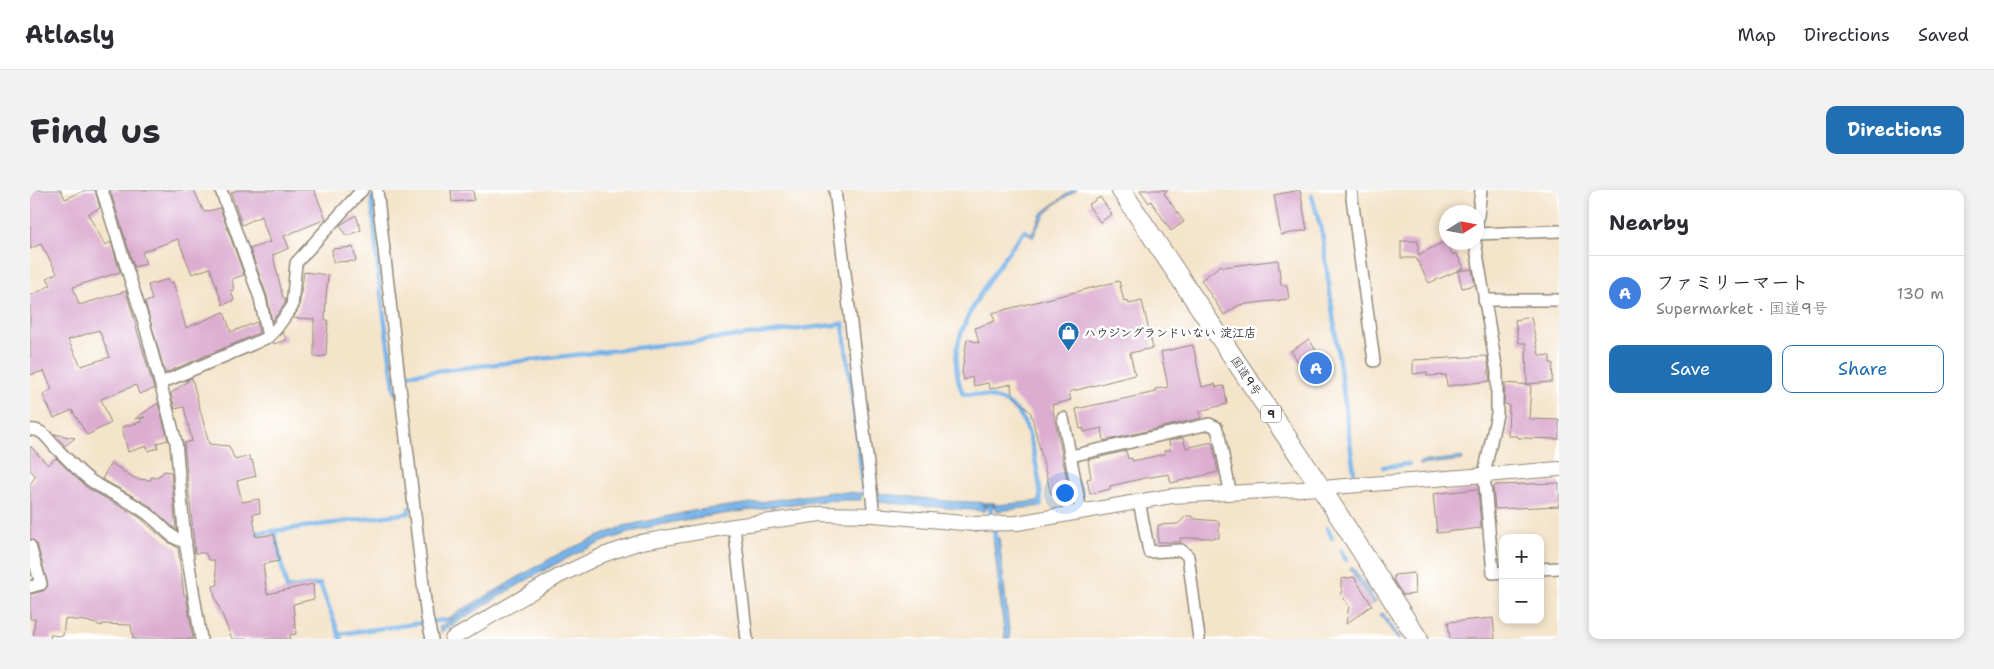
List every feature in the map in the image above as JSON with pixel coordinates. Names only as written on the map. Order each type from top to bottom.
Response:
[{"type":"highway","name":"国道9号","points":[[1121,190],[1320,488],[1418,639]]},
{"type":"street","points":[[102,190],[161,383],[180,468],[186,542],[201,639]]},
{"type":"street","points":[[221,190],[260,298],[268,337]]},
{"type":"street","points":[[161,383],[268,337],[286,318],[292,307],[296,263],[362,190]]},
{"type":"street","points":[[377,190],[427,618],[432,639]]},
{"type":"street","points":[[835,190],[874,515]]},
{"type":"street","points":[[1351,190],[1374,361]]},
{"type":"street","points":[[1479,205],[1481,190]]},
{"type":"street","points":[[1484,234],[1559,231]]},
{"type":"street","points":[[1477,250],[1497,372],[1497,414],[1484,474],[1493,573],[1499,572]]},
{"type":"street","points":[[1484,300],[1559,300]]},
{"type":"street","points":[[1064,418],[1081,511]]},
{"type":"street","points":[[1071,456],[1209,424],[1216,427],[1219,435],[1230,491]]},
{"type":"street","points":[[30,430],[36,429],[43,432],[53,446],[95,484],[132,503],[151,516],[164,532],[186,542]]},
{"type":"street","points":[[452,639],[559,576],[603,555],[641,542],[734,526],[821,514],[874,515],[982,524],[1017,523],[1138,501],[1230,491],[1320,488],[1484,474],[1559,470]]},
{"type":"street","points":[[1138,501],[1149,552],[1180,550],[1188,556],[1199,639]]},
{"type":"street","points":[[734,526],[747,639]]},
{"type":"street","points":[[30,546],[41,584],[30,587]]},
{"type":"street","points":[[1544,570],[1559,568]]},
{"type":"water","points":[[1072,190],[1077,190],[1061,200],[1045,215],[1033,238],[1023,230],[1032,234],[1041,214]]},
{"type":"water","points":[[1462,457],[1463,460],[1420,465],[1420,462]]},
{"type":"water","points":[[832,492],[863,493],[864,495],[861,495],[861,500],[814,502],[768,507],[682,521],[628,533],[593,546],[554,565],[441,632],[439,627],[458,616],[439,621],[439,619],[446,619],[562,552],[624,526],[692,511]]},
{"type":"water","points":[[877,493],[945,501],[995,503],[994,505],[981,505],[985,506],[1041,501],[1042,506],[996,511],[995,507],[987,507],[985,511],[877,502]]},
{"type":"water","points":[[993,537],[999,538],[1010,639],[1005,639]]},
{"type":"water","points":[[1352,566],[1376,602],[1373,604],[1350,569]]},
{"type":"water","points":[[1383,613],[1401,639],[1397,639],[1380,614]]},
{"type":"building","points":[[30,190],[61,190],[65,199],[86,190],[95,190],[100,208],[88,214],[105,245],[111,242],[120,272],[73,287],[79,305],[126,291],[154,389],[139,394],[136,385],[101,399],[111,423],[87,435],[72,410],[54,418],[43,395],[52,389],[44,371],[30,375],[30,296],[51,285],[47,278],[57,273],[41,244],[30,249]],"holes":[[[99,330],[110,357],[81,366],[68,340]]]},
{"type":"building","points":[[110,190],[194,190],[204,212],[220,208],[244,275],[232,279],[234,290],[231,291],[234,300],[223,305],[210,268],[192,274],[178,239],[142,252],[146,264],[134,267]]},
{"type":"building","points":[[237,190],[314,190],[326,219],[284,236],[289,248],[273,255],[285,304],[272,321],[267,296],[250,249],[270,242],[261,216],[242,225],[231,193]]},
{"type":"building","points":[[451,190],[473,190],[474,200],[452,202]]},
{"type":"building","points":[[1140,190],[1168,190],[1164,193],[1184,222],[1171,231],[1151,201],[1149,203]]},
{"type":"building","points":[[1300,190],[1307,230],[1281,235],[1274,195]]},
{"type":"building","points":[[1100,197],[1112,214],[1100,222],[1088,205]]},
{"type":"building","points":[[356,215],[361,230],[346,236],[340,225]]},
{"type":"building","points":[[1401,241],[1418,241],[1418,255],[1439,244],[1439,250],[1450,250],[1453,255],[1456,253],[1464,268],[1429,283],[1416,258],[1401,258]]},
{"type":"building","points":[[353,247],[356,261],[333,262],[332,249]]},
{"type":"building","points":[[1278,260],[1281,285],[1287,285],[1289,299],[1239,305],[1224,315],[1201,280],[1221,265],[1223,267]]},
{"type":"building","points":[[1472,269],[1475,285],[1462,288],[1458,271]]},
{"type":"building","points":[[304,272],[328,275],[325,320],[328,320],[326,356],[314,357],[314,319],[293,318],[299,308]]},
{"type":"building","points":[[169,279],[170,283],[173,282],[186,328],[224,312],[231,332],[257,322],[259,333],[165,373],[145,302],[152,300],[148,285]]},
{"type":"building","points":[[1119,281],[1124,301],[1128,300],[1129,304],[1142,301],[1153,348],[1130,353],[1135,375],[1069,392],[1071,400],[1052,405],[1069,490],[1051,494],[1031,413],[1012,394],[1011,384],[990,389],[988,383],[974,386],[972,377],[964,380],[962,372],[967,339],[979,343],[975,328],[995,321],[992,313]]},
{"type":"building","points":[[1531,317],[1539,355],[1550,356],[1550,363],[1553,363],[1552,382],[1527,384],[1526,343],[1519,343],[1515,320]]},
{"type":"building","points":[[283,332],[286,340],[274,344],[273,342]]},
{"type":"building","points":[[1309,339],[1330,373],[1313,384],[1291,351]]},
{"type":"building","points":[[1193,345],[1202,387],[1215,384],[1216,387],[1224,386],[1227,404],[1200,411],[1201,418],[1104,441],[1102,428],[1084,432],[1083,428],[1080,429],[1076,409],[1156,392],[1155,389],[1168,387],[1161,352]]},
{"type":"building","points":[[1487,356],[1490,381],[1447,386],[1446,375],[1427,376],[1427,372],[1413,374],[1413,360]]},
{"type":"building","points":[[192,378],[209,444],[229,446],[235,460],[249,456],[250,460],[252,460],[256,476],[237,481],[242,502],[259,499],[260,513],[253,514],[256,537],[274,534],[279,561],[263,564],[267,594],[313,584],[314,599],[293,604],[296,634],[290,635],[290,639],[232,639],[215,597],[213,586],[218,585],[214,560],[209,560],[205,553],[195,553],[184,443],[192,441],[184,407],[175,409],[171,393],[189,380],[185,381]]},
{"type":"building","points":[[1505,383],[1531,385],[1529,419],[1559,420],[1559,439],[1508,436],[1509,405],[1504,404]]},
{"type":"building","points":[[158,403],[168,440],[157,443],[158,448],[148,451],[147,446],[128,452],[122,427],[141,422],[140,419],[145,417],[135,419]]},
{"type":"building","points":[[54,434],[75,438],[65,446]]},
{"type":"building","points":[[1183,438],[1186,448],[1212,442],[1218,472],[1171,483],[1169,474],[1145,478],[1110,486],[1110,489],[1090,494],[1087,479],[1091,478],[1088,460],[1126,451],[1128,459],[1132,458],[1132,461],[1165,454],[1164,451],[1170,450],[1169,441]]},
{"type":"building","points":[[30,446],[48,465],[56,458],[86,487],[139,517],[165,540],[178,548],[184,595],[186,595],[193,639],[133,639],[131,625],[102,624],[102,626],[86,621],[65,619],[63,636],[50,635],[51,639],[33,639],[35,619],[30,619],[30,594],[43,591],[48,585],[37,544],[30,539],[30,484],[36,476],[30,470]]},
{"type":"building","points":[[111,463],[136,479],[151,480],[151,477],[158,478],[164,471],[171,472],[176,530],[147,504],[102,479]]},
{"type":"building","points":[[1559,483],[1559,506],[1495,509],[1493,488],[1496,485]]},
{"type":"building","points":[[1478,489],[1481,528],[1437,533],[1433,494]]},
{"type":"building","points":[[1186,516],[1192,516],[1195,519],[1219,521],[1219,538],[1180,538],[1181,542],[1158,542],[1158,525],[1178,524]]},
{"type":"building","points":[[1414,573],[1415,594],[1403,595],[1394,581],[1394,575]]},
{"type":"building","points":[[1354,577],[1372,605],[1346,624],[1349,606],[1340,593],[1343,591],[1341,579]]},
{"type":"building","points":[[1493,618],[1495,639],[1450,639],[1448,622]]},
{"type":"waterway","points":[[1312,196],[1322,233],[1354,472]]},
{"type":"waterway","points":[[372,198],[379,280],[395,393]]},
{"type":"waterway","points":[[1027,232],[1024,231],[1006,255],[970,312],[959,340],[956,367],[963,394],[996,398],[1016,410],[1023,420],[1028,431],[1036,464],[1040,505]]},
{"type":"waterway","points":[[393,376],[843,324],[864,491]]},
{"type":"waterway","points":[[1383,467],[1409,464]]},
{"type":"waterway","points":[[990,507],[996,542]]},
{"type":"waterway","points":[[251,534],[409,513],[409,508]]},
{"type":"waterway","points":[[1327,528],[1332,538]]},
{"type":"waterway","points":[[274,530],[287,589],[320,584],[341,639]]},
{"type":"waterway","points":[[1341,551],[1346,560]]},
{"type":"waterway","points":[[339,634],[444,620]]},
{"type":"place","name":"ハウジングランドいない 淀江店","points":[[1068,352]]},
{"type":"place","name":"ファミリーマート","points":[[1316,368]]}]
